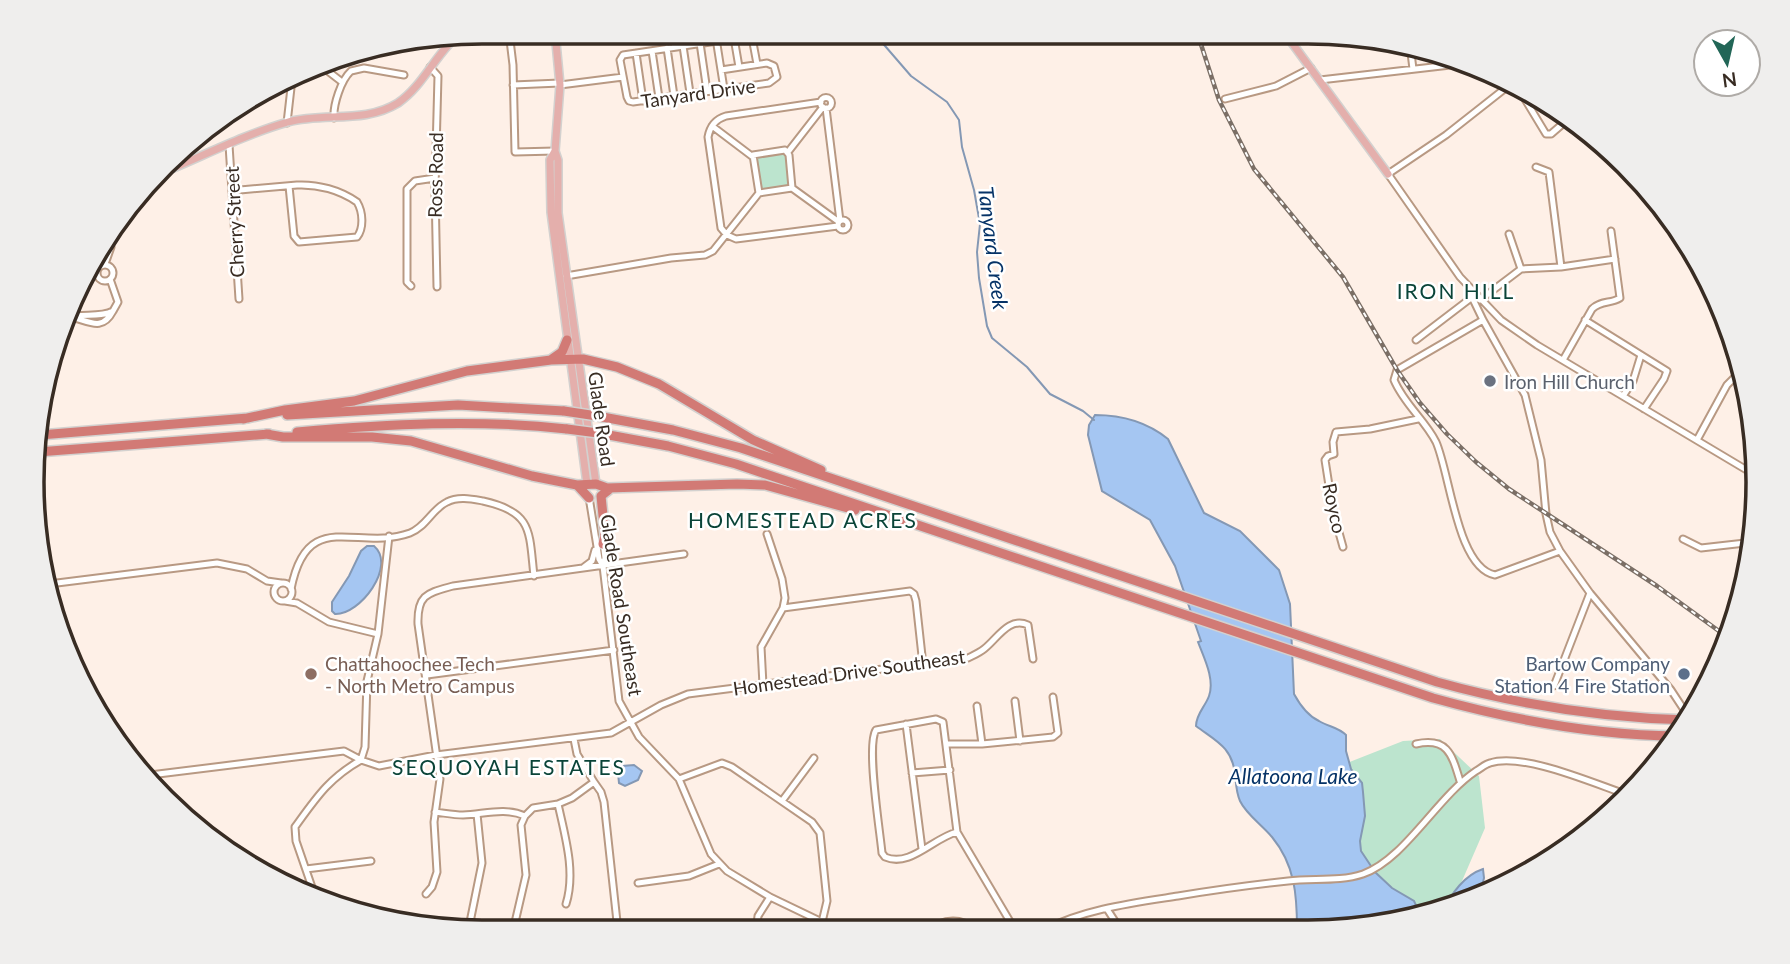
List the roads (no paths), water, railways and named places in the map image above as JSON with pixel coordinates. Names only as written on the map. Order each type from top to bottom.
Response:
[{"type":"highway","points":[[551,360],[562,352],[567,340]]},
{"type":"highway","points":[[243,419],[285,410],[354,401],[467,371],[551,360],[574,360],[617,367],[653,380],[753,440],[851,484]]},
{"type":"highway","points":[[46,435],[433,406],[492,406],[597,416],[710,439],[1437,682],[1502,699],[1562,709],[1631,717],[1676,719]]},
{"type":"highway","points":[[45,451],[434,422],[502,423],[598,433],[668,446],[726,461],[1326,664],[1452,703],[1560,726],[1665,735]]},
{"type":"highway","points":[[265,435],[372,437],[411,441],[518,472],[611,488],[765,485],[925,527]]},
{"type":"highway","points":[[587,484],[590,502]]},
{"type":"highway","points":[[603,544],[605,535],[601,496],[611,488]]},
{"type":"main road","points":[[556,44],[560,84],[555,151],[558,160],[557,202],[574,360]]},
{"type":"main road","points":[[1293,44],[1388,174]]},
{"type":"main road","points":[[179,166],[287,123],[369,114],[395,104],[413,89],[445,46]]},
{"type":"main road","points":[[555,151],[550,160],[555,247],[565,280],[567,340],[574,360]]},
{"type":"main road","name":"Glade Road","points":[[574,360],[587,484]]},
{"type":"main road","name":"Glade Road","points":[[574,360],[587,484]]},
{"type":"street","points":[[510,44],[515,152],[555,151]]},
{"type":"street","points":[[513,85],[560,84],[623,77],[620,60],[623,55],[694,44]]},
{"type":"street","points":[[700,44],[707,91]]},
{"type":"street","points":[[717,44],[724,89]]},
{"type":"street","points":[[735,44],[738,67]]},
{"type":"street","points":[[721,70],[757,64],[753,44]]},
{"type":"street","points":[[683,46],[690,93]]},
{"type":"street","points":[[667,48],[674,96]]},
{"type":"street","points":[[652,51],[659,98]]},
{"type":"street","points":[[636,53],[643,101]]},
{"type":"street","points":[[1411,57],[1413,69]]},
{"type":"street","name":"Tanyard Drive","points":[[623,77],[629,102],[643,101],[775,80],[776,70],[772,64],[757,64]]},
{"type":"street","points":[[1320,80],[1444,66]]},
{"type":"street","name":"Ross Road","points":[[430,67],[438,76],[435,178],[437,287]]},
{"type":"street","points":[[334,118],[334,107],[342,82],[348,73],[357,68],[404,75]]},
{"type":"street","points":[[1225,99],[1276,86],[1311,68]]},
{"type":"street","points":[[329,72],[342,82]]},
{"type":"street","points":[[287,123],[291,88]]},
{"type":"street","points":[[1503,90],[1446,135],[1388,174],[1469,288],[1513,329],[1746,469]]},
{"type":"street","points":[[1527,102],[1546,134],[1551,134],[1561,125]]},
{"type":"street","points":[[823,106],[726,116],[712,126],[708,137],[721,228],[727,235],[736,239],[839,223]]},
{"type":"street","points":[[792,188],[788,152],[823,106]]},
{"type":"street","points":[[823,106],[839,223]]},
{"type":"street","points":[[712,126],[753,157],[759,193]]},
{"type":"street","name":"Cherry Street","points":[[229,145],[239,299]]},
{"type":"street","points":[[753,157],[755,154],[785,150],[788,152]]},
{"type":"street","points":[[1535,167],[1549,172],[1552,180],[1561,267]]},
{"type":"street","points":[[411,286],[407,282],[407,189],[415,181],[435,178]]},
{"type":"street","points":[[232,191],[289,186],[320,186],[354,200],[361,211],[360,234],[357,237],[299,242],[294,236],[289,186]]},
{"type":"street","points":[[565,280],[687,255],[705,255],[713,251],[727,235],[759,193],[792,188],[839,223]]},
{"type":"street","points":[[1563,360],[1596,305],[1620,298],[1611,231]]},
{"type":"street","points":[[1509,234],[1521,269]]},
{"type":"street","points":[[101,266],[105,264],[109,252]]},
{"type":"street","points":[[1480,300],[1521,269],[1561,267],[1615,259]]},
{"type":"street","points":[[96,274],[100,279],[110,279],[112,268],[105,264]]},
{"type":"street","points":[[75,319],[99,325],[109,318],[118,302],[110,279]]},
{"type":"street","points":[[1469,288],[1471,298],[1525,395],[1541,460],[1545,514],[1550,532],[1590,593],[1683,709]]},
{"type":"street","points":[[1416,340],[1471,298]]},
{"type":"street","points":[[76,316],[113,311]]},
{"type":"street","points":[[1483,320],[1401,367],[1394,374],[1394,380],[1398,390],[1435,441],[1459,527],[1478,567],[1495,575],[1560,551]]},
{"type":"street","points":[[1585,320],[1667,371],[1644,409]]},
{"type":"street","points":[[1623,396],[1633,381],[1641,355]]},
{"type":"street","points":[[1697,440],[1727,385],[1733,379]]},
{"type":"street","name":"Royco","points":[[1343,547],[1333,511],[1325,460],[1334,454],[1336,432],[1418,419]]},
{"type":"street","points":[[587,484],[603,544],[603,566]]},
{"type":"street","points":[[285,601],[292,591],[294,576],[302,556],[311,545],[321,539],[410,533],[422,526],[436,509],[447,501],[459,498],[505,506],[515,512],[526,527],[534,576]]},
{"type":"street","points":[[579,569],[589,564],[595,555],[590,502]]},
{"type":"street","name":"Glade Road Southeast","points":[[590,502],[599,559],[603,566],[619,701],[629,722],[639,737],[679,779],[704,841],[719,864],[770,898],[818,920]]},
{"type":"street","points":[[388,545],[400,534]]},
{"type":"street","points":[[763,685],[761,647],[783,608],[785,598],[782,579],[767,534]]},
{"type":"street","points":[[312,886],[296,841],[295,827],[326,784],[344,769],[361,760],[365,747],[367,681],[377,634],[389,536]]},
{"type":"street","points":[[1683,539],[1700,548],[1742,543]]},
{"type":"street","points":[[426,894],[438,872],[435,812],[440,779],[419,604],[427,594],[453,586],[684,554]]},
{"type":"street","points":[[56,583],[216,563],[247,569],[267,581],[283,583],[292,591],[297,603]]},
{"type":"street","points":[[533,563],[544,570],[563,571]]},
{"type":"street","points":[[274,591],[294,576]]},
{"type":"street","points":[[267,581],[277,599],[297,603],[329,622],[377,634]]},
{"type":"street","points":[[783,608],[911,591],[916,601],[923,665]]},
{"type":"street","points":[[1554,686],[1590,593]]},
{"type":"street","name":"Homestead Drive Southeast","points":[[156,774],[344,751],[379,765],[436,755],[611,733],[688,694],[968,658],[986,648],[1002,629],[1021,622],[1028,625],[1033,659]]},
{"type":"street","points":[[427,675],[614,650]]},
{"type":"street","points":[[947,744],[982,744],[1053,737],[1058,733],[1054,697]]},
{"type":"street","points":[[1015,701],[1020,741]]},
{"type":"street","points":[[977,706],[982,744]]},
{"type":"street","points":[[957,832],[947,835],[907,859],[889,859],[882,853],[872,737],[880,728],[941,720],[947,744],[957,832],[1009,920]]},
{"type":"street","points":[[906,724],[922,849]]},
{"type":"street","points":[[574,739],[577,754],[601,792],[604,802],[617,920]]},
{"type":"street","points":[[1416,744],[1429,741],[1440,744],[1454,761],[1460,782]]},
{"type":"street","points":[[782,801],[814,758]]},
{"type":"street","points":[[1066,920],[1131,903],[1233,887],[1292,880],[1340,879],[1364,874],[1392,855],[1460,782],[1489,763],[1516,761],[1537,764],[1618,792]]},
{"type":"street","points":[[679,779],[722,764],[732,767],[812,822],[820,833],[827,901],[822,920]]},
{"type":"street","points":[[912,773],[950,770]]},
{"type":"street","points":[[516,920],[526,875],[521,825],[525,816],[534,808],[558,804],[572,798],[593,782]]},
{"type":"street","points":[[558,804],[571,888],[566,904]]},
{"type":"street","points":[[435,812],[477,814],[515,811],[525,816]]},
{"type":"street","points":[[471,920],[482,863],[477,814]]},
{"type":"street","points":[[306,869],[371,861]]},
{"type":"street","points":[[638,883],[688,876],[719,864]]},
{"type":"street","points":[[757,920],[770,898]]},
{"type":"street","points":[[1107,909],[1115,920]]},
{"type":"water","name":"Allatoona Lake","points":[[1095,415],[1115,416],[1152,428],[1168,439],[1204,513],[1240,531],[1279,570],[1290,604],[1294,694],[1311,716],[1346,735],[1346,751],[1351,769],[1362,783],[1365,816],[1360,841],[1361,851],[1375,872],[1392,888],[1414,901],[1416,906],[1365,917],[1297,920],[1295,892],[1286,858],[1272,837],[1240,801],[1233,765],[1227,751],[1196,726],[1197,718],[1209,696],[1211,683],[1198,642],[1201,641],[1175,566],[1150,520],[1102,491],[1088,435],[1089,425]]},
{"type":"water","points":[[367,546],[374,546],[380,555],[378,577],[355,607],[335,614],[332,611],[332,602],[361,551]]},
{"type":"water","points":[[634,765],[642,771],[638,780],[625,786],[619,783],[618,773],[622,766]]},
{"type":"water","points":[[1483,869],[1483,884],[1453,896],[1459,886]]},
{"type":"waterway","name":"Tanyard Creek","points":[[883,44],[911,76],[947,102],[959,120],[962,147],[980,224],[977,252],[979,278],[987,326],[992,338],[1027,367],[1050,394],[1083,411],[1094,420]]},
{"type":"railway","points":[[1201,44],[1219,100],[1254,169],[1343,277],[1397,370],[1420,403],[1447,434],[1509,489],[1657,586],[1720,632]]},
{"type":"place","name":"Iron Hill Church","points":[[1490,381]]},
{"type":"place","name":"Chattahoochee Tech - North Metro Campus","points":[[311,674]]},
{"type":"place","name":"Bartow Company Station 4 Fire Station","points":[[1684,674]]},
{"type":"district","name":"IRON HILL","points":[[1456,290]]},
{"type":"district","name":"HOMESTEAD ACRES","points":[[803,519]]},
{"type":"district","name":"SEQUOYAH ESTATES","points":[[509,766]]}]
